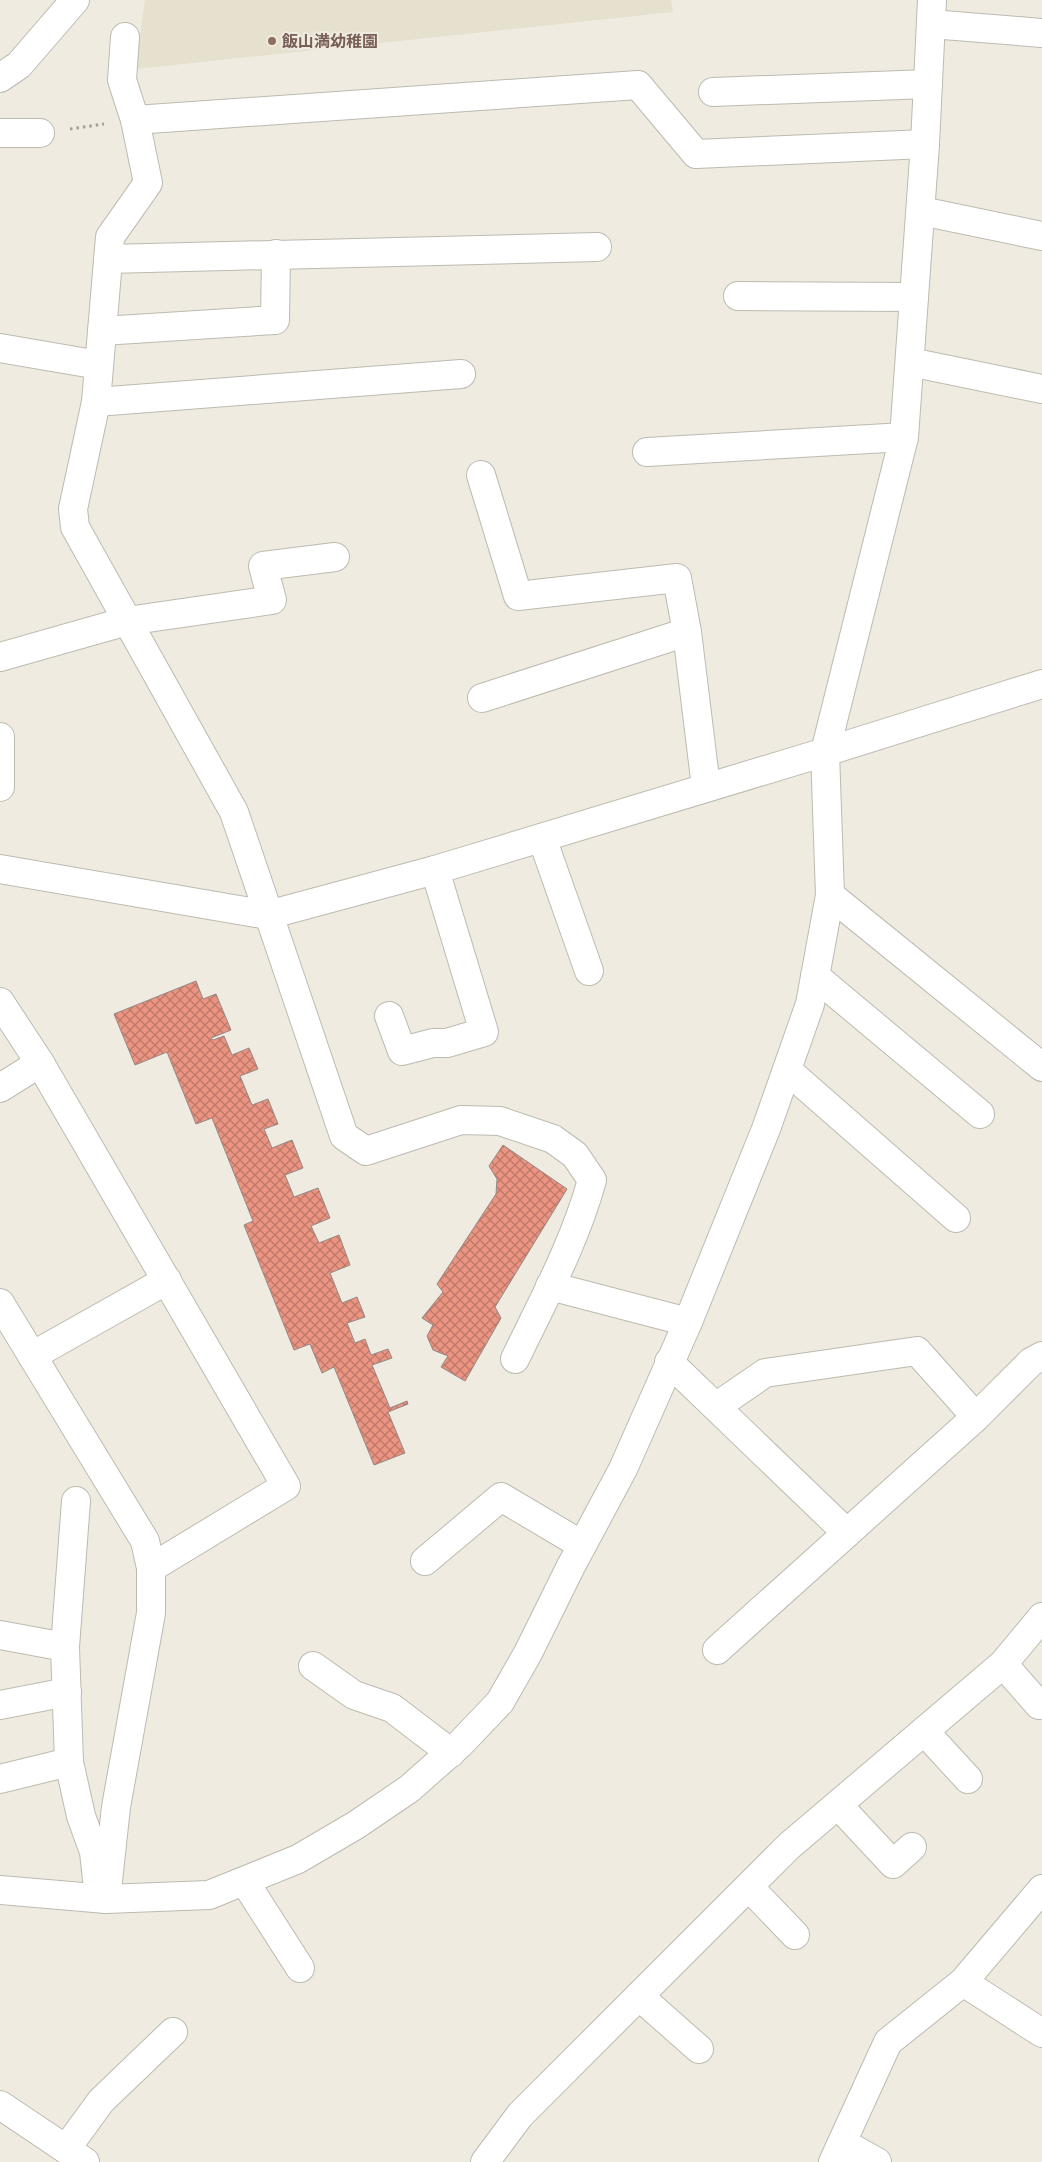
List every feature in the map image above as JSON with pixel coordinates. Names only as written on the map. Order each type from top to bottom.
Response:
[{"type":"street","points":[[0,78],[19,65],[75,0]]},
{"type":"street","points":[[0,1890],[102,1898],[209,1895],[298,1858],[356,1825],[409,1789],[451,1753],[500,1702],[528,1653],[622,1469],[688,1322],[766,1129],[810,1004],[830,895],[825,752],[869,587],[904,437],[921,211],[931,12],[1042,33]]},
{"type":"street","points":[[125,37],[122,80],[135,120],[148,183],[110,237],[96,402],[73,509],[75,526],[234,812],[344,1136],[366,1151],[461,1120],[500,1121],[553,1139],[575,1155],[592,1180],[587,1198],[550,1286],[515,1359]]},
{"type":"street","points":[[713,92],[928,84]]},
{"type":"street","points":[[135,120],[638,85],[696,154],[925,144]]},
{"type":"street","points":[[0,134],[40,134]]},
{"type":"street","points":[[921,211],[1042,236]]},
{"type":"street","points":[[108,259],[597,247]]},
{"type":"street","points":[[102,331],[275,320],[276,254]]},
{"type":"street","points":[[738,296],[914,297]]},
{"type":"street","points":[[0,348],[99,365]]},
{"type":"street","points":[[910,362],[1042,389]]},
{"type":"street","points":[[96,402],[461,374]]},
{"type":"street","points":[[647,452],[904,437]]},
{"type":"street","points":[[481,475],[518,596],[677,578],[706,787]]},
{"type":"street","points":[[0,657],[127,622],[272,600],[263,566],[336,557]]},
{"type":"street","points":[[482,698],[686,632]]},
{"type":"street","points":[[0,869],[268,916],[542,838],[1042,684]]},
{"type":"street","points":[[0,737],[0,788]]},
{"type":"street","points":[[542,838],[589,971]]},
{"type":"street","points":[[390,1016],[402,1051],[433,1042],[447,1043],[484,1032],[435,870]]},
{"type":"street","points":[[830,895],[1042,1066]]},
{"type":"street","points":[[815,976],[980,1114]]},
{"type":"street","points":[[0,1002],[40,1064],[286,1486],[151,1568]]},
{"type":"street","points":[[0,1088],[40,1064]]},
{"type":"street","points":[[787,1070],[956,1218]]},
{"type":"street","points":[[32,1356],[167,1280]]},
{"type":"street","points":[[550,1286],[688,1322]]},
{"type":"street","points":[[0,1303],[145,1541],[151,1568],[151,1613],[116,1807],[113,1856],[102,1898]]},
{"type":"street","points":[[717,1406],[765,1373],[917,1351],[976,1417]]},
{"type":"street","points":[[717,1650],[976,1417],[1031,1362],[1042,1356]]},
{"type":"street","points":[[670,1362],[848,1533]]},
{"type":"street","points":[[425,1561],[501,1497],[582,1545]]},
{"type":"street","points":[[76,1502],[65,1647],[69,1762],[81,1816],[94,1852],[102,1898]]},
{"type":"street","points":[[485,2162],[520,2115],[789,1846],[1003,1664],[1042,1617]]},
{"type":"street","points":[[0,1635],[65,1647]]},
{"type":"street","points":[[1003,1664],[1039,1705]]},
{"type":"street","points":[[313,1666],[354,1695],[392,1708],[451,1753]]},
{"type":"street","points":[[0,1705],[66,1692]]},
{"type":"street","points":[[924,1731],[968,1779]]},
{"type":"street","points":[[0,1779],[69,1762]]},
{"type":"street","points":[[838,1806],[892,1864],[912,1847]]},
{"type":"street","points":[[244,1882],[300,1968]]},
{"type":"street","points":[[749,1887],[795,1935]]},
{"type":"street","points":[[877,2162],[838,2153],[888,2042],[963,1982],[1042,1889]]},
{"type":"street","points":[[963,1982],[1042,2033]]},
{"type":"street","points":[[639,1996],[699,2049]]},
{"type":"street","points":[[0,2105],[76,2156],[101,2101],[173,2032]]},
{"type":"path","points":[[40,134],[135,120]]},
{"type":"shaded area","name":"飯山満幼稚園","points":[[145,0],[671,0],[673,12],[135,69]]},
{"type":"building","points":[[196,981],[203,999],[216,994],[231,1030],[211,1038],[213,1040],[224,1036],[232,1055],[249,1048],[258,1069],[240,1076],[252,1105],[268,1099],[278,1124],[264,1129],[272,1148],[292,1140],[303,1168],[285,1175],[294,1197],[318,1188],[330,1218],[311,1226],[319,1243],[339,1235],[350,1265],[330,1273],[342,1303],[357,1297],[365,1317],[347,1323],[355,1343],[365,1339],[371,1355],[388,1349],[392,1358],[372,1365],[390,1408],[407,1401],[408,1404],[388,1412],[405,1453],[374,1465],[334,1367],[322,1373],[310,1344],[294,1350],[244,1225],[253,1221],[212,1118],[196,1124],[167,1052],[135,1065],[114,1014]]},
{"type":"building","points":[[503,1145],[567,1189],[495,1307],[501,1318],[465,1381],[441,1367],[448,1356],[433,1350],[427,1336],[433,1325],[422,1318],[443,1292],[437,1284],[496,1194],[497,1179],[489,1166]]},
{"type":"place","name":"飯山満幼稚園","points":[[272,41]]}]
